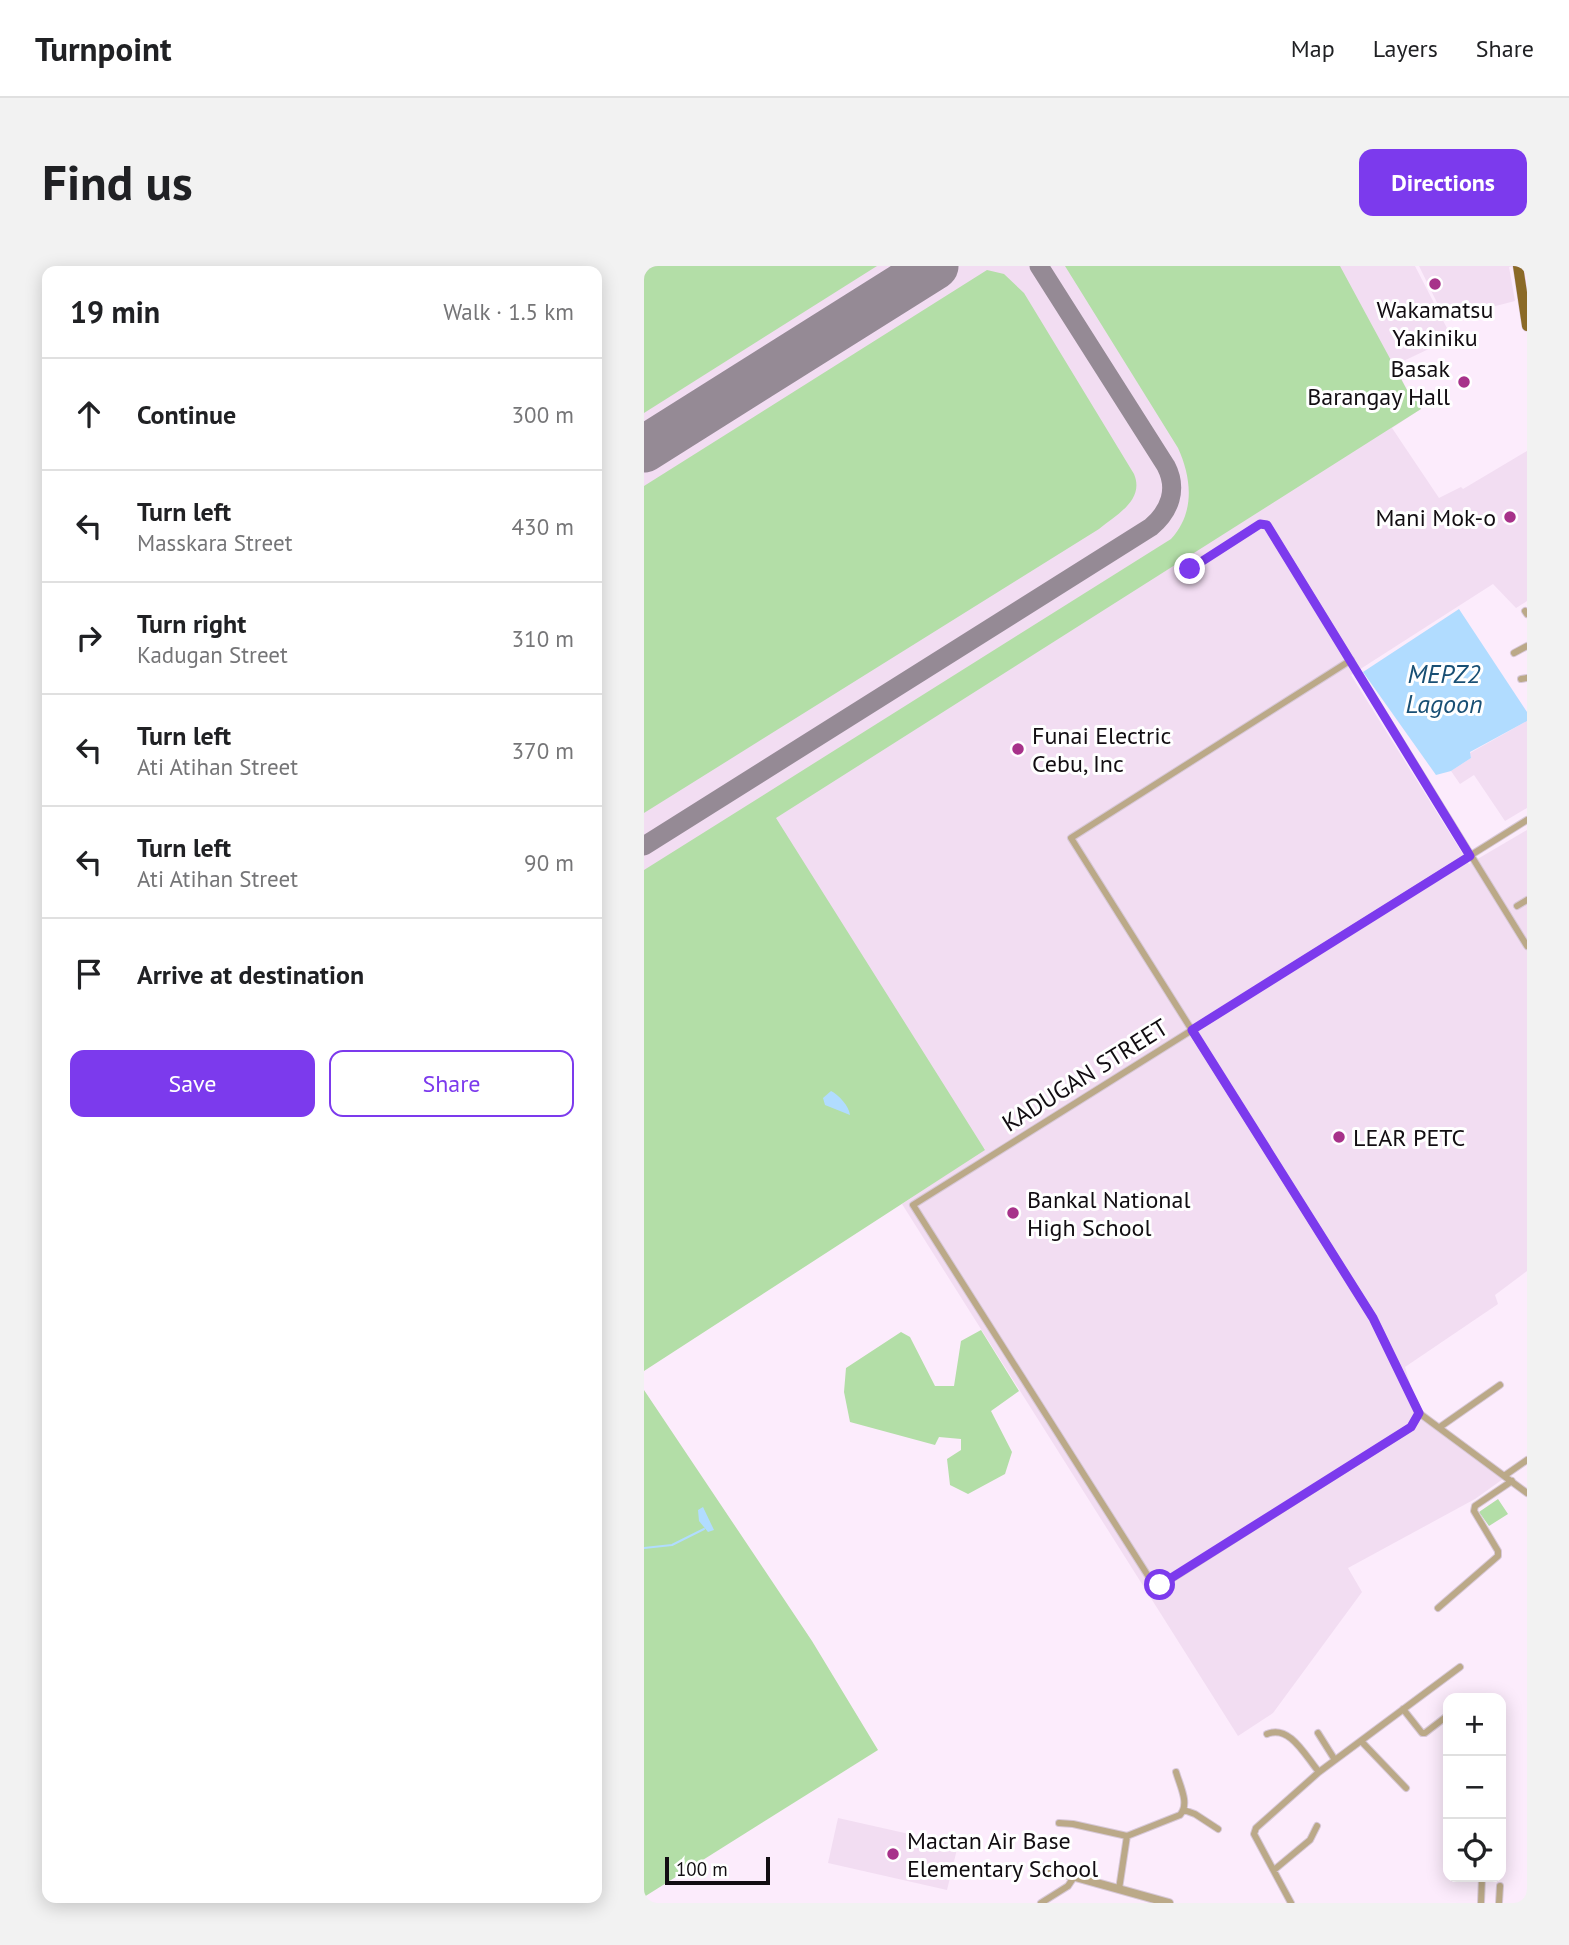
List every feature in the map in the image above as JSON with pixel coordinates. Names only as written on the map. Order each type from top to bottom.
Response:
[{"type":"main road","points":[[1518,266],[1524,281],[1527,326]]},
{"type":"street","points":[[1190,569],[1260,524],[1265,524],[1527,946]]},
{"type":"street","points":[[1514,653],[1527,646]]},
{"type":"street","points":[[1351,660],[1071,838],[1373,1318],[1419,1413],[1527,1493]]},
{"type":"street","name":"KADUGAN STREET","points":[[1419,1413],[1411,1427],[1165,1583],[1152,1582],[913,1205],[1527,820]]},
{"type":"street","points":[[1517,906],[1527,900]]},
{"type":"street","points":[[1440,1427],[1500,1385]]},
{"type":"street","points":[[1504,1476],[1527,1460]]},
{"type":"street","points":[[1438,1608],[1498,1556],[1498,1551],[1474,1511],[1475,1506],[1512,1481]]},
{"type":"street","points":[[1291,1903],[1255,1831],[1318,1772],[1460,1667]]},
{"type":"street","points":[[1403,1709],[1422,1733],[1443,1719]]},
{"type":"street","points":[[1267,1734],[1277,1732],[1288,1735],[1318,1772]]},
{"type":"street","points":[[1318,1733],[1335,1760]]},
{"type":"street","points":[[1361,1741],[1406,1788]]},
{"type":"street","points":[[1059,1823],[1127,1836],[1180,1815],[1185,1804],[1176,1772]]},
{"type":"street","points":[[1184,1810],[1218,1829]]},
{"type":"street","points":[[1274,1870],[1310,1840],[1317,1826]]},
{"type":"street","points":[[1119,1889],[1127,1836]]},
{"type":"street","points":[[1043,1868],[1169,1903]]},
{"type":"street","points":[[1041,1903],[1068,1886],[1074,1877]]},
{"type":"street","points":[[1481,1903],[1482,1882]]},
{"type":"street","points":[[1499,1903],[1500,1886]]},
{"type":"shaded area","points":[[644,266],[1415,266],[1452,338],[1395,365],[1407,390],[1410,390],[1421,409],[1392,428],[1439,498],[1461,487],[1463,489],[1527,451],[1527,601],[1516,608],[1493,584],[1351,675],[1469,864],[1527,830],[1527,1271],[1495,1295],[1498,1304],[1405,1367],[1420,1417],[1503,1479],[1475,1499],[1348,1568],[1362,1592],[1273,1713],[1238,1736],[902,1204],[985,1149],[644,900]]},
{"type":"shaded area","points":[[1419,266],[1514,266],[1509,267],[1515,301],[1445,319]]},
{"type":"shaded area","points":[[1527,721],[1527,808],[1505,821],[1474,775],[1460,784],[1451,771],[1471,758],[1470,753]]},
{"type":"shaded area","name":"Mactan Air Base Elementary School","points":[[838,1818],[958,1845],[947,1890],[828,1863]]},
{"type":"green space","points":[[644,266],[877,266],[644,413]]},
{"type":"green space","points":[[1065,266],[1340,266],[1407,390],[1410,390],[1421,409],[776,818],[985,1150],[644,1371],[644,870],[1171,539],[1184,518],[1189,495],[1186,472],[1178,448]]},
{"type":"green space","points":[[987,270],[1004,274],[1024,293],[1134,474],[1136,492],[1132,499],[1099,529],[644,813],[644,486]]},
{"type":"green space","points":[[981,1330],[1019,1391],[991,1411],[1012,1452],[1005,1474],[968,1494],[950,1485],[947,1459],[961,1450],[961,1439],[939,1437],[935,1445],[850,1422],[844,1392],[846,1368],[901,1332],[910,1337],[935,1386],[954,1386],[961,1341]]},
{"type":"green space","points":[[644,1390],[812,1641],[878,1750],[644,1897]]},
{"type":"green space","points":[[1498,1499],[1508,1514],[1489,1526],[1479,1512]]},
{"type":"water","name":"MEPZ2 Lagoon","points":[[1459,609],[1527,712],[1527,721],[1470,752],[1471,758],[1451,771],[1436,775],[1363,672]]},
{"type":"water","points":[[831,1091],[843,1101],[850,1115],[825,1105],[823,1098]]},
{"type":"water","points":[[703,1507],[714,1530],[708,1532],[699,1521],[698,1510]]},
{"type":"waterway","points":[[644,1548],[672,1545],[704,1529]]},
{"type":"taxiway","points":[[644,846],[1151,527],[1163,514],[1172,491],[1166,466],[1039,266]]},
{"type":"runway","points":[[644,449],[935,266]]},
{"type":"place","name":"Wakamatsu Yakiniku","points":[[1435,284]]},
{"type":"place","name":"Basak Barangay Hall","points":[[1464,382]]},
{"type":"place","name":"Mani Mok-o","points":[[1510,517]]},
{"type":"place","name":"Funai Electric Cebu, Inc","points":[[1018,749]]},
{"type":"place","name":"LEAR PETC","points":[[1339,1137]]},
{"type":"place","name":"Bankal National High School","points":[[1013,1213]]},
{"type":"place","name":"Mactan Air Base Elementary School","points":[[893,1854]]},
{"type":"route","points":[[1160,1585],[1411,1427],[1419,1413],[1373,1318],[1192,1030],[1470,856],[1267,525],[1260,524],[1190,569]]}]
